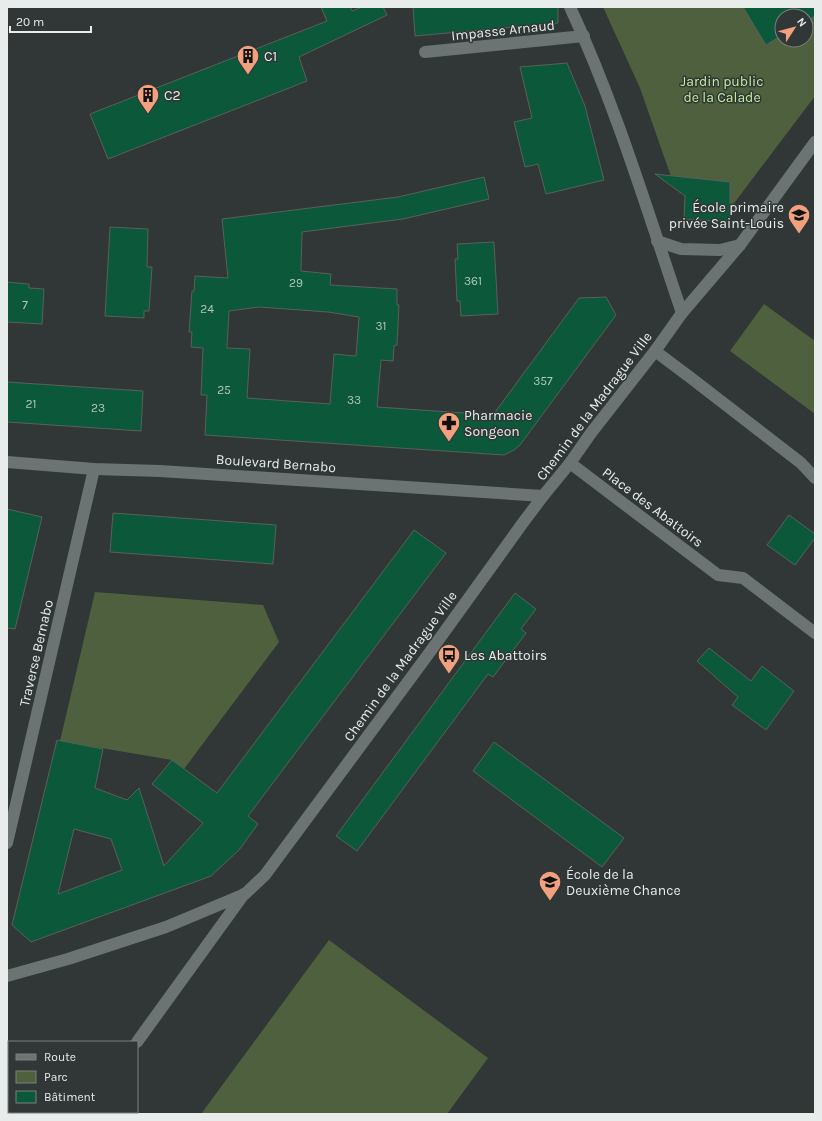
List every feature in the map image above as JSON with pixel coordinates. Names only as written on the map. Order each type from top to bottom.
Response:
[{"type":"street","points":[[570,7],[584,36],[620,128],[682,313]]},
{"type":"street","name":"Impasse Arnaud","points":[[425,52],[584,36]]},
{"type":"street","name":"Chemin de la Madrague Ville","points":[[7,976],[68,959],[166,927],[245,894],[265,875],[543,496],[570,464],[591,433],[655,351],[682,313],[740,245],[815,142]]},
{"type":"street","points":[[657,241],[681,249],[720,250],[740,245]]},
{"type":"street","points":[[655,351],[801,463],[815,478]]},
{"type":"street","name":"Boulevard Bernabo","points":[[7,462],[94,469],[160,471],[543,496]]},
{"type":"street","name":"Place des Abattoirs","points":[[570,464],[718,575],[743,578],[815,633]]},
{"type":"street","name":"Traverse Bernabo","points":[[7,843],[94,469]]},
{"type":"street","points":[[138,1041],[245,894]]},
{"type":"green space","name":"Jardin public de la Calade","points":[[603,7],[815,7],[815,96],[729,210],[730,222],[690,219],[685,217],[685,196],[675,188],[640,88]]},
{"type":"green space","points":[[764,304],[815,341],[815,414],[730,351]]},
{"type":"green space","points":[[95,592],[263,605],[279,642],[184,769],[172,760],[60,741]]},
{"type":"green space","points":[[329,940],[488,1058],[447,1114],[201,1114]]},
{"type":"building","points":[[321,7],[350,7],[352,11],[362,7],[383,7],[387,15],[299,57],[307,81],[108,159],[90,114],[327,21]]},
{"type":"building","points":[[413,7],[558,7],[558,23],[415,36]]},
{"type":"building","points":[[743,7],[815,7],[814,17],[814,8],[774,8],[774,40],[766,45]]},
{"type":"building","points":[[567,63],[585,106],[604,180],[546,194],[538,164],[525,167],[514,122],[532,118],[520,67]]},
{"type":"building","points":[[655,174],[730,182],[730,222],[684,219],[685,196]]},
{"type":"building","points":[[484,177],[489,199],[403,219],[302,232],[301,271],[331,274],[330,285],[397,289],[397,305],[399,305],[397,345],[394,346],[393,361],[381,360],[377,407],[493,415],[579,298],[606,297],[616,315],[520,445],[504,455],[205,435],[207,395],[201,395],[203,348],[191,347],[192,332],[189,332],[192,291],[194,291],[195,276],[228,278],[222,219],[398,197]],"holes":[[[259,307],[328,312],[359,317],[356,356],[334,354],[330,404],[247,398],[250,349],[227,348],[229,311]]]},
{"type":"building","points":[[110,227],[148,229],[147,267],[152,267],[149,311],[144,311],[144,318],[105,316]]},
{"type":"building","points":[[494,242],[498,314],[461,316],[460,301],[457,301],[455,259],[458,259],[457,244]]},
{"type":"building","points":[[7,282],[29,284],[29,288],[44,289],[42,324],[7,322]]},
{"type":"building","points":[[7,382],[143,391],[141,431],[7,422]]},
{"type":"building","points":[[7,509],[42,517],[15,629],[7,628]]},
{"type":"building","points":[[113,513],[276,525],[273,564],[110,552]]},
{"type":"building","points":[[789,515],[815,534],[815,538],[795,565],[767,545]]},
{"type":"building","points":[[414,530],[446,553],[248,816],[258,824],[239,850],[211,876],[31,942],[12,925],[57,740],[103,749],[95,788],[127,800],[139,788],[164,866],[203,823],[152,784],[172,760],[217,793]],"holes":[[[74,829],[111,839],[122,870],[58,894]]]},
{"type":"building","points":[[515,593],[536,609],[521,629],[526,633],[493,677],[488,674],[357,851],[336,836]]},
{"type":"building","points":[[709,648],[751,681],[762,666],[794,691],[766,730],[732,705],[738,697],[697,661]]},
{"type":"building","points":[[494,742],[624,838],[602,867],[473,771]]},
{"type":"place","name":"C1","points":[[248,76]]},
{"type":"place","name":"C2","points":[[148,114]]},
{"type":"place","name":"École primaire privée Saint-Louis","points":[[799,234]]},
{"type":"place","name":"Pharmacie Songeon","points":[[449,442]]},
{"type":"place","name":"Les Abattoirs","points":[[449,674]]},
{"type":"place","name":"École de la Deuxième Chance","points":[[550,902]]}]
